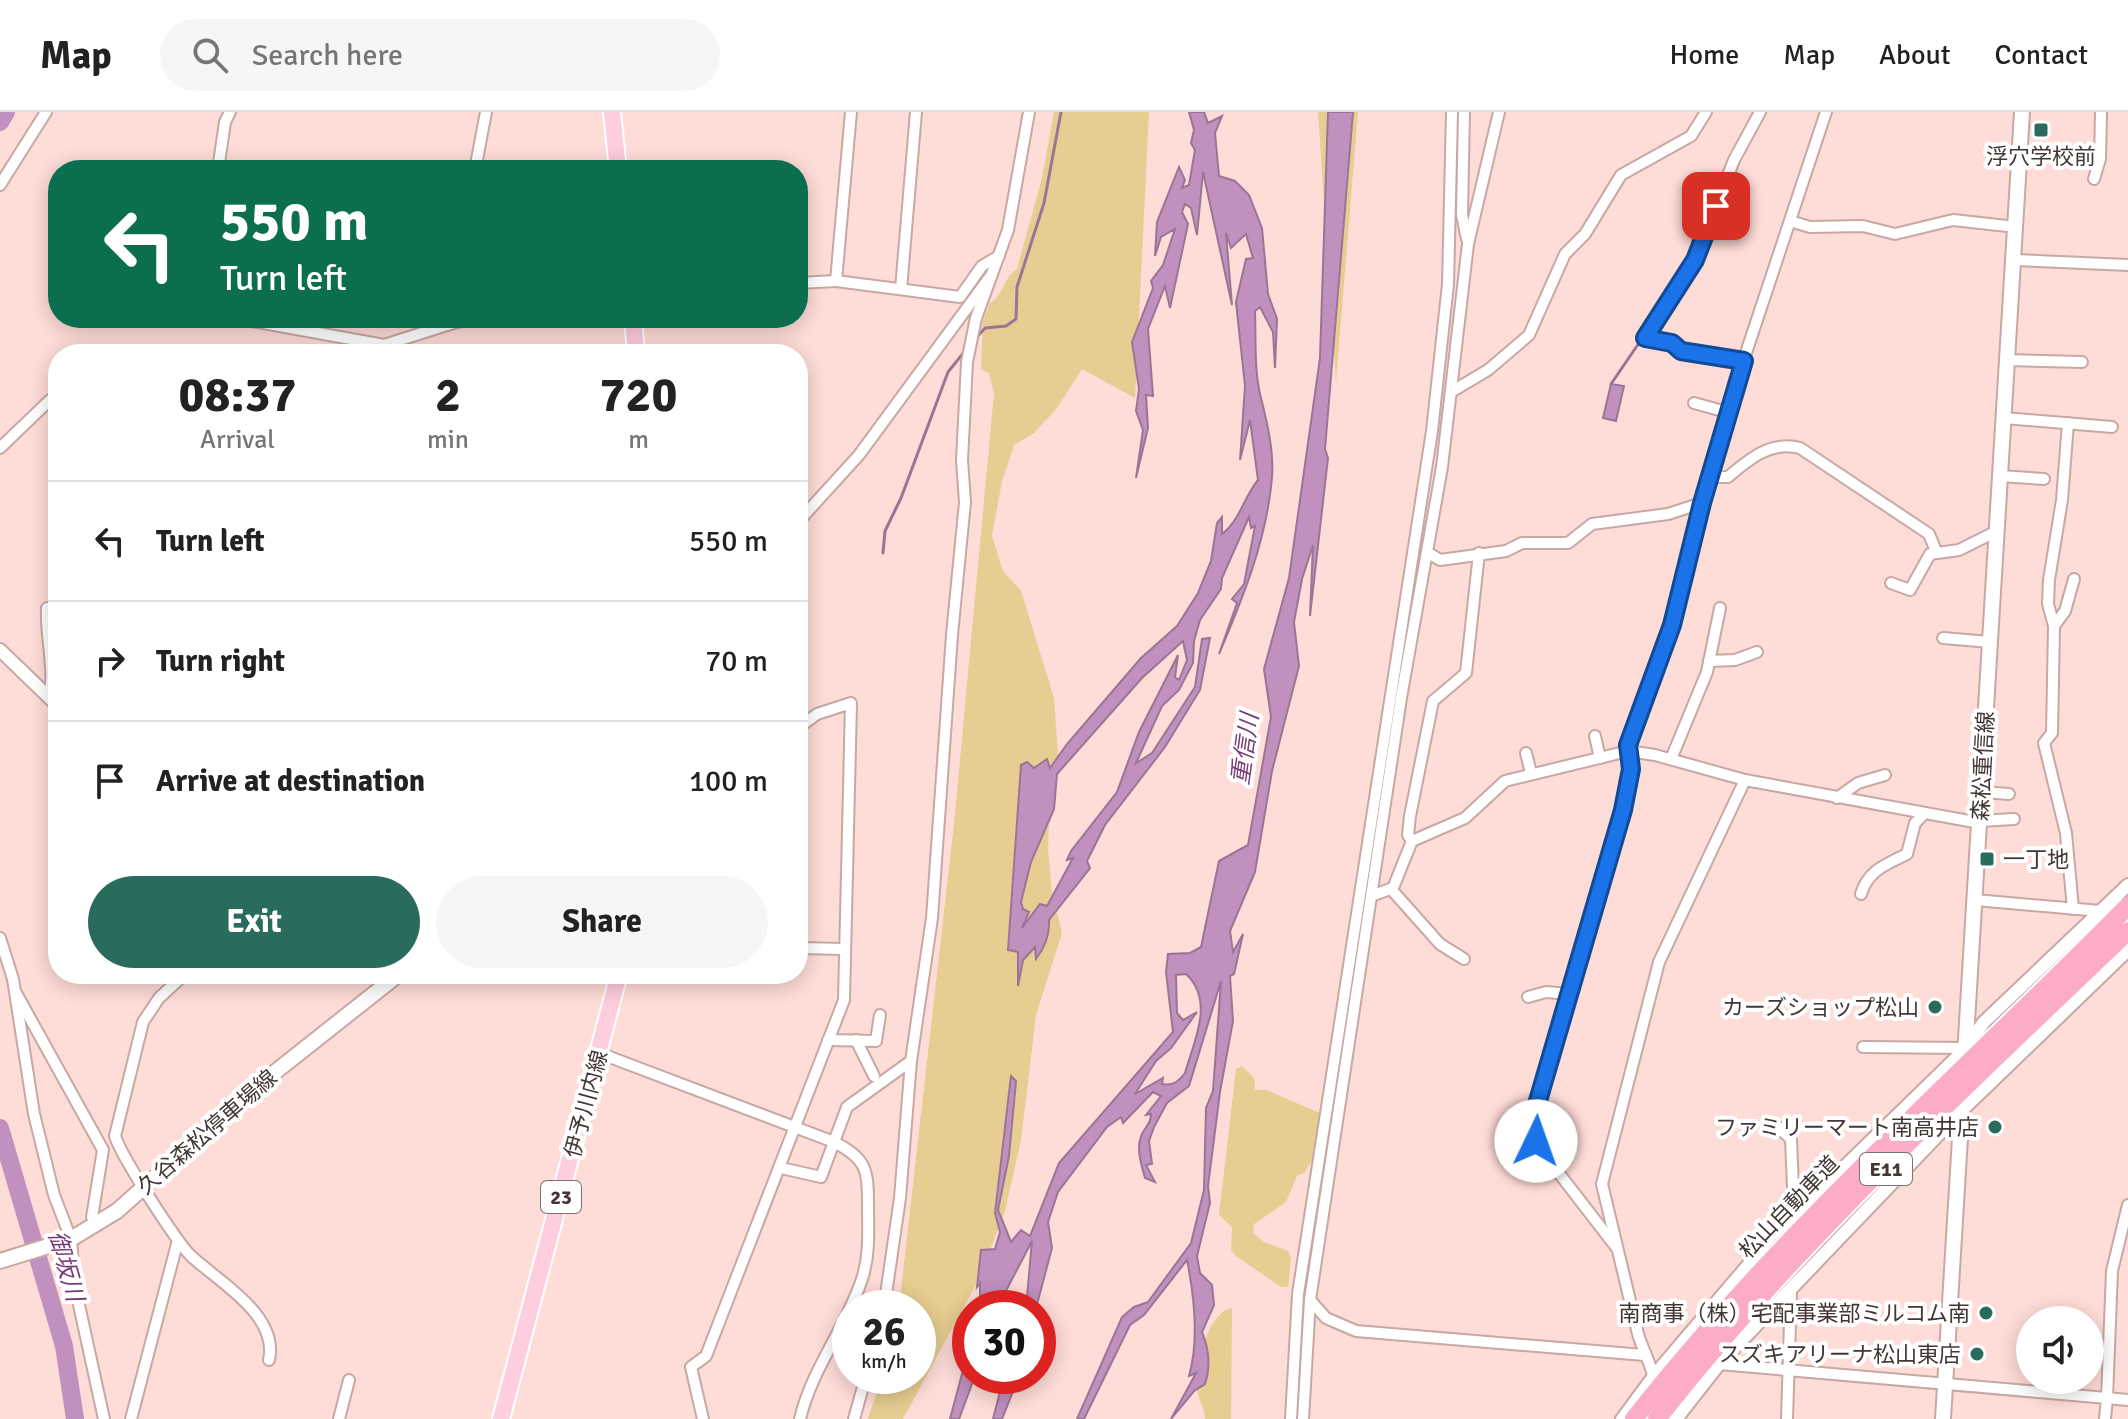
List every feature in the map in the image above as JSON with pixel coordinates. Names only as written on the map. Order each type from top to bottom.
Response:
[{"type":"highway","name":"松山自動車道","points":[[1634,1419],[1737,1294],[1875,1153],[2128,906]]},
{"type":"highway","name":"松山自動車道","points":[[1656,1419],[1761,1295],[1923,1129],[2128,931]]},
{"type":"main road","points":[[612,112],[617,160]]},
{"type":"main road","name":"森松重信線","points":[[1943,1419],[1959,1113],[1982,792],[2022,112]]},
{"type":"main road","name":"久谷森松停車場線","points":[[1,1260],[68,1241],[96,1226],[260,1084],[386,984]]},
{"type":"main road","name":"伊予川内線","points":[[501,1419],[616,984]]},
{"type":"street","points":[[0,185],[46,112]]},
{"type":"street","points":[[219,160],[225,122],[230,112]]},
{"type":"street","points":[[477,160],[486,112]]},
{"type":"street","points":[[836,281],[851,112]]},
{"type":"street","points":[[901,289],[916,112]]},
{"type":"street","points":[[887,1290],[900,1198],[911,1061],[932,918],[952,635],[965,502],[962,460],[967,362],[976,318],[1013,206],[1029,112]]},
{"type":"street","points":[[1291,1419],[1298,1294],[1432,431],[1448,284],[1452,112]]},
{"type":"street","points":[[1448,284],[1468,244],[1462,215],[1464,112]]},
{"type":"street","points":[[1303,1419],[1310,1300],[1451,392],[1468,244],[1499,112]]},
{"type":"street","points":[[1451,392],[1488,370],[1529,335],[1565,254],[1585,234],[1621,175],[1691,136],[1706,112]]},
{"type":"street","points":[[1744,361],[1681,351],[1672,343],[1645,338],[1695,260],[1734,160],[1760,112]]},
{"type":"street","points":[[1616,1247],[1541,1150],[1534,1131],[1535,1111],[1623,810],[1631,769],[1628,751],[1672,625],[1702,503],[1744,361],[1826,112]]},
{"type":"street","points":[[2094,179],[2100,159],[2101,112]]},
{"type":"street","points":[[1790,221],[1810,227],[1863,226],[1895,234],[1953,220],[1999,228],[2016,227]]},
{"type":"street","points":[[808,282],[836,281],[960,297],[982,266],[999,256]]},
{"type":"street","points":[[2015,260],[2128,265]]},
{"type":"street","points":[[808,511],[859,455],[992,274]]},
{"type":"street","points":[[290,328],[378,344]]},
{"type":"street","points":[[387,344],[431,328]]},
{"type":"street","points":[[2007,360],[2082,362]]},
{"type":"street","points":[[0,448],[48,402]]},
{"type":"street","points":[[1694,403],[1730,413]]},
{"type":"street","points":[[2004,418],[2112,427]]},
{"type":"street","points":[[2068,423],[2062,500],[2050,553],[2048,604],[2054,626],[2052,733],[2044,743],[2044,749],[2066,833],[2073,909]]},
{"type":"street","points":[[1710,477],[1728,477],[1755,453],[1783,447],[1800,448],[1929,534],[1936,551]]},
{"type":"street","points":[[2000,476],[2044,479]]},
{"type":"street","points":[[2062,500],[2074,502]]},
{"type":"street","points":[[1427,552],[1440,560],[1506,551],[1522,543],[1568,543],[1592,524],[1668,514],[1702,503]]},
{"type":"street","points":[[1891,583],[1910,590],[1930,554],[1959,550],[1997,531]]},
{"type":"street","points":[[1412,841],[1408,835],[1410,816],[1433,701],[1466,673],[1479,553]]},
{"type":"street","points":[[2054,626],[2065,611],[2074,579]]},
{"type":"street","points":[[47,608],[48,651]]},
{"type":"street","points":[[1671,759],[1709,661],[1720,608]]},
{"type":"street","points":[[1943,638],[1990,642]]},
{"type":"street","points":[[0,650],[48,696]]},
{"type":"street","points":[[1709,661],[1735,660],[1757,652]]},
{"type":"street","points":[[703,1419],[691,1367],[706,1356],[844,1000],[851,703],[817,714],[808,721]]},
{"type":"street","points":[[1595,736],[1600,758]]},
{"type":"street","points":[[1371,896],[1391,889],[1412,841],[1465,818],[1505,781],[1628,751],[1671,759],[1745,780],[1837,798],[1980,822],[2014,819]]},
{"type":"street","points":[[1526,753],[1531,773]]},
{"type":"street","points":[[1837,798],[1858,783],[1885,775]]},
{"type":"street","points":[[1656,1419],[1655,1373],[1644,1355],[1602,1184],[1659,962],[1745,780]]},
{"type":"street","points":[[1982,792],[2009,794]]},
{"type":"street","points":[[1861,894],[1869,876],[1887,862],[1907,854],[1915,823],[1925,813]]},
{"type":"street","points":[[1621,1419],[1655,1373],[1770,1238],[1965,1048],[1984,1022],[2128,885]]},
{"type":"street","points":[[1391,889],[1440,944],[1464,959]]},
{"type":"street","points":[[1975,900],[2100,911]]},
{"type":"street","points":[[0,938],[15,991],[34,1114],[68,1241],[104,1419]]},
{"type":"street","points":[[808,948],[844,949]]},
{"type":"street","points":[[1676,1419],[1719,1364],[1959,1113],[2128,950]]},
{"type":"street","points":[[175,984],[148,1012],[115,1124],[118,1146],[178,1240],[253,1314],[272,1346],[269,1360]]},
{"type":"street","points":[[15,991],[103,1150],[92,1217],[96,1226]]},
{"type":"street","points":[[1528,997],[1546,992],[1569,994]]},
{"type":"street","points":[[828,1040],[876,1041],[880,1015]]},
{"type":"street","points":[[856,1040],[874,1076]]},
{"type":"street","points":[[1863,1047],[1965,1048]]},
{"type":"street","points":[[599,1053],[834,1142],[856,1153],[865,1167],[868,1252],[863,1277],[826,1350],[800,1419]]},
{"type":"street","points":[[781,1168],[821,1177],[847,1107],[911,1061]]},
{"type":"street","points":[[1776,1125],[1791,1139],[1793,1187],[1805,1203]]},
{"type":"street","points":[[2105,1419],[2112,1271],[2128,1205]]},
{"type":"street","points":[[131,1419],[178,1240]]},
{"type":"street","points":[[1787,1419],[1791,1289]]},
{"type":"street","points":[[1310,1300],[1326,1318],[1356,1331],[1644,1355]]},
{"type":"street","points":[[1719,1364],[2128,1400]]},
{"type":"street","points":[[339,1419],[349,1380]]},
{"type":"street","points":[[854,1419],[861,1394]]},
{"type":"shaded area","points":[[1054,112],[1149,112],[1135,398],[1082,369],[1057,408],[1034,433],[1014,445],[1002,481],[992,536],[1003,571],[1021,591],[1054,698],[1058,755],[1050,792],[1048,849],[1052,894],[1062,933],[1036,1015],[1021,1140],[1005,1211],[973,1290],[952,1290],[952,1329],[936,1358],[936,1290],[901,1290],[954,824],[994,393],[989,373],[981,369],[983,320],[990,303],[1017,269],[1042,178]]},
{"type":"shaded area","points":[[1189,112],[1204,112],[1208,123],[1222,116],[1215,133],[1219,176],[1235,181],[1249,195],[1262,228],[1268,294],[1277,319],[1275,368],[1273,332],[1260,307],[1255,311],[1257,377],[1272,457],[1265,523],[1245,590],[1219,654],[1237,603],[1232,599],[1244,584],[1255,526],[1251,528],[1249,517],[1222,578],[1221,589],[1200,620],[1194,641],[1193,663],[1179,690],[1162,706],[1136,763],[1152,753],[1195,687],[1202,639],[1210,638],[1200,690],[1165,747],[1105,825],[1087,861],[1090,868],[1049,920],[1048,935],[1036,959],[1035,947],[1023,960],[1018,986],[1018,952],[1008,950],[1021,765],[1027,762],[1034,768],[1047,759],[1050,768],[1141,658],[1177,626],[1198,593],[1211,561],[1217,523],[1222,517],[1222,534],[1233,522],[1258,480],[1250,420],[1240,460],[1245,386],[1236,302],[1246,259],[1253,258],[1246,234],[1231,248],[1226,233],[1232,305],[1203,172],[1197,235],[1191,208],[1185,204],[1182,212],[1188,224],[1170,308],[1165,286],[1148,329],[1153,396],[1146,395],[1148,428],[1136,478],[1143,430],[1136,411],[1139,389],[1132,342],[1153,288],[1151,281],[1163,265],[1175,229],[1161,237],[1155,256],[1157,222],[1179,167],[1185,180],[1182,188],[1189,185],[1195,150],[1191,143],[1194,130]],"holes":[[[1183,641],[1187,660],[1179,680],[1175,677],[1178,655],[1139,732],[1117,792],[1071,851],[1067,860],[1073,858],[1047,906],[1040,904],[1022,928],[1029,912],[1023,909],[1021,902],[1031,862],[1054,809],[1057,774],[1142,678]]]},
{"type":"shaded area","points":[[1318,112],[1358,112],[1336,382]]},
{"type":"shaded area","points":[[1328,112],[1353,112],[1325,449],[1328,458],[1310,616],[1313,545],[1302,579],[1294,622],[1299,666],[1272,771],[1255,872],[1230,931],[1233,952],[1243,934],[1234,974],[1230,976],[1233,1021],[1208,1186],[1210,1203],[1197,1256],[1200,1273],[1212,1285],[1214,1305],[1202,1332],[1208,1358],[1207,1377],[1205,1384],[1194,1391],[1171,1419],[1196,1373],[1189,1376],[1194,1348],[1194,1318],[1187,1260],[1144,1315],[1130,1325],[1084,1419],[1077,1419],[1122,1317],[1134,1307],[1148,1302],[1191,1243],[1204,1190],[1206,1108],[1213,1091],[1221,981],[1189,1086],[1167,1103],[1149,1141],[1152,1164],[1146,1165],[1155,1182],[1145,1178],[1139,1149],[1151,1114],[1146,1115],[1161,1096],[1153,1092],[1123,1123],[1121,1117],[1107,1127],[1058,1192],[1048,1222],[1052,1248],[1041,1290],[1028,1290],[1032,1241],[1006,1290],[980,1290],[980,1283],[977,1287],[981,1250],[995,1249],[1000,1232],[995,1213],[1011,1076],[1016,1081],[1009,1156],[998,1210],[1011,1242],[1021,1230],[1030,1236],[1059,1163],[1173,1032],[1166,972],[1168,954],[1190,953],[1201,947],[1219,861],[1248,845],[1271,717],[1264,669],[1289,578],[1320,358]],"holes":[[[1186,974],[1199,996],[1200,1022],[1185,1073],[1175,1083],[1162,1084],[1163,1078],[1135,1094],[1156,1061],[1171,1048],[1197,1012],[1183,1020],[1177,1013],[1176,975]]]},
{"type":"shaded area","points":[[1611,384],[1624,386],[1616,421],[1603,418]]},
{"type":"shaded area","points":[[1242,1066],[1254,1078],[1255,1090],[1266,1090],[1320,1113],[1312,1160],[1305,1172],[1297,1176],[1286,1202],[1254,1224],[1253,1233],[1264,1242],[1288,1251],[1291,1258],[1288,1287],[1281,1287],[1236,1256],[1231,1250],[1232,1227],[1219,1215],[1236,1069]]},
{"type":"shaded area","points":[[1232,1308],[1231,1419],[1205,1419],[1197,1384],[1203,1345],[1215,1320]]},
{"type":"shaded area","points":[[876,1394],[917,1394],[903,1419],[868,1419]]},
{"type":"shaded area","points":[[957,1394],[968,1394],[959,1419],[950,1419]]},
{"type":"shaded area","points":[[999,1394],[1012,1394],[1002,1419],[993,1419]]},
{"type":"waterway","name":"御坂川","points":[[0,122],[6,112]]},
{"type":"waterway","points":[[975,339],[985,328],[1006,326],[1016,319],[1017,287],[1044,203],[1061,112]]},
{"type":"waterway","points":[[1611,384],[1641,340]]},
{"type":"waterway","points":[[883,553],[885,531],[901,498],[948,372],[965,351]]},
{"type":"waterway","name":"御坂川","points":[[0,1128],[64,1346],[75,1419]]},
{"type":"place","name":"浮穴学校前","points":[[2041,130]]},
{"type":"place","name":"一丁地","points":[[1987,859]]},
{"type":"place","name":"カーズショップ松山","points":[[1935,1007]]},
{"type":"place","name":"ファミリーマート南高井店","points":[[1995,1127]]},
{"type":"place","name":"南商事（株）宅配事業部ミルコム南","points":[[1986,1313]]},
{"type":"place","name":"スズキアリーナ松山東店","points":[[1977,1354]]},
{"type":"route","points":[[1536,1141],[1535,1111],[1623,810],[1631,769],[1628,745],[1672,625],[1702,503],[1744,361],[1681,351],[1675,344],[1645,338],[1695,260],[1716,206]]},
{"type":"water label","name":"重信川","points":[[1245,749]]}]
